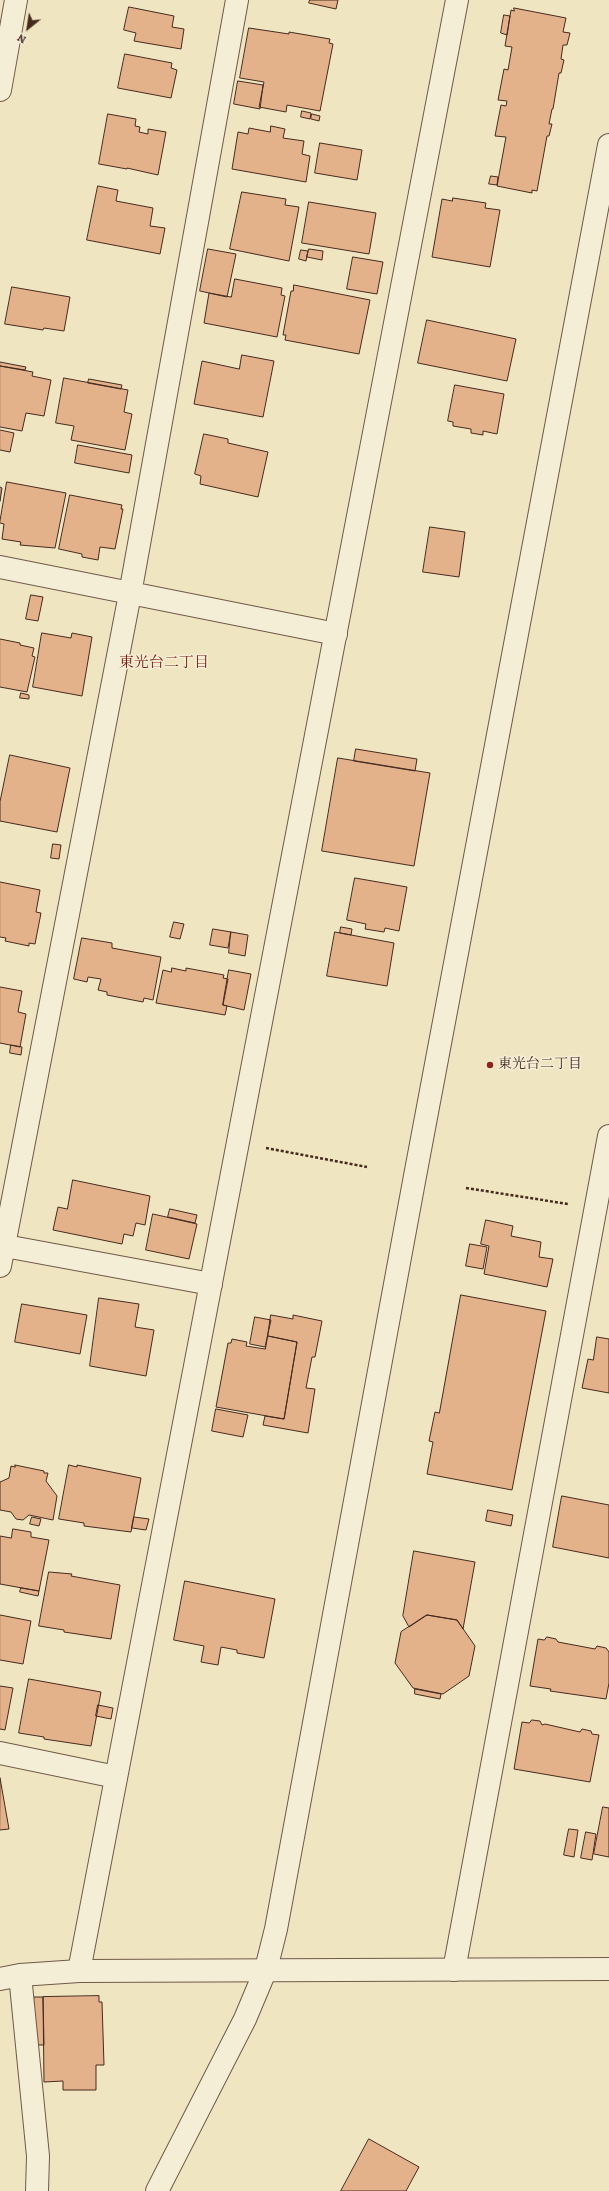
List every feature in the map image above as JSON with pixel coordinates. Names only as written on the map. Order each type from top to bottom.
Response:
[{"type":"street","points":[[0,90],[16,0]]},
{"type":"street","points":[[211,1284],[1,1252],[130,594],[237,0]]},
{"type":"street","points":[[79,1971],[457,0]]},
{"type":"street","points":[[157,2191],[236,2038],[266,1969],[283,1897],[416,1169],[609,145]]},
{"type":"street","points":[[0,567],[336,634]]},
{"type":"street","points":[[454,1970],[602,1210],[609,1136]]},
{"type":"street","points":[[0,1753],[116,1777]]},
{"type":"street","points":[[37,2191],[38,2156],[10,1977],[79,1971],[266,1969],[609,1969]]},
{"type":"path","points":[[238,1143],[367,1167]]},
{"type":"path","points":[[466,1188],[602,1210]]},
{"type":"building","points":[[310,0],[338,0],[336,9],[309,3]]},
{"type":"building","points":[[129,7],[174,16],[172,27],[184,29],[181,49],[134,41],[136,33],[124,30]]},
{"type":"building","points":[[514,8],[566,18],[563,32],[570,33],[567,45],[563,45],[561,59],[564,60],[561,73],[559,73],[549,124],[552,124],[549,136],[547,136],[537,191],[532,190],[532,193],[497,186],[506,137],[495,136],[501,105],[506,106],[507,101],[498,100],[504,69],[508,70],[512,47],[505,46],[511,10],[514,11]]},
{"type":"building","points":[[504,15],[510,16],[507,35],[501,33]]},
{"type":"building","points":[[249,28],[289,34],[289,32],[330,39],[329,43],[333,44],[320,111],[287,105],[286,112],[259,107],[264,82],[240,78]]},
{"type":"building","points":[[125,54],[172,63],[171,68],[177,70],[171,98],[118,88]]},
{"type":"building","points":[[238,81],[263,85],[260,109],[234,104]]},
{"type":"building","points":[[302,111],[311,113],[310,119],[301,117]]},
{"type":"building","points":[[108,114],[136,119],[135,126],[140,127],[139,132],[148,134],[148,129],[166,132],[158,175],[99,164]]},
{"type":"building","points":[[312,114],[320,116],[319,121],[311,119]]},
{"type":"building","points":[[271,126],[285,129],[283,138],[304,141],[302,154],[310,156],[306,182],[232,169],[238,132],[248,134],[249,128],[270,132]]},
{"type":"building","points":[[320,143],[362,150],[357,180],[315,173]]},
{"type":"building","points":[[491,176],[498,177],[497,185],[489,184]]},
{"type":"building","points":[[98,186],[118,190],[116,201],[153,208],[150,226],[165,228],[160,254],[87,240]]},
{"type":"building","points":[[242,192],[286,199],[285,205],[299,207],[289,261],[230,249]]},
{"type":"building","points":[[453,198],[486,203],[485,208],[500,210],[490,267],[432,257],[442,199],[452,201]]},
{"type":"building","points":[[309,202],[376,213],[369,254],[302,243]]},
{"type":"building","points":[[208,249],[236,254],[227,297],[200,291]]},
{"type":"building","points":[[309,249],[323,251],[322,260],[307,257]]},
{"type":"building","points":[[301,250],[308,251],[306,261],[299,259]]},
{"type":"building","points":[[353,257],[383,262],[377,294],[347,289]]},
{"type":"building","points":[[235,279],[282,288],[281,295],[285,296],[277,337],[204,323],[209,293],[231,297]]},
{"type":"building","points":[[294,285],[370,300],[359,354],[285,340],[286,335],[283,335],[291,291],[293,291]]},
{"type":"building","points":[[12,287],[70,297],[64,331],[44,328],[43,330],[5,324]]},
{"type":"building","points":[[427,320],[516,339],[507,381],[418,363]]},
{"type":"building","points":[[242,355],[274,361],[263,417],[194,404],[202,361],[239,369]]},
{"type":"building","points":[[0,362],[26,367],[25,370],[0,366]]},
{"type":"building","points":[[0,366],[33,372],[32,376],[51,380],[44,416],[26,413],[22,431],[0,427]]},
{"type":"building","points":[[64,378],[128,390],[124,412],[132,414],[125,450],[71,440],[74,426],[56,423]]},
{"type":"building","points":[[89,379],[122,385],[121,389],[88,383]]},
{"type":"building","points":[[455,385],[504,394],[497,434],[483,431],[483,435],[471,433],[471,429],[453,426],[453,422],[448,421]]},
{"type":"building","points":[[0,430],[14,433],[10,452],[0,450]]},
{"type":"building","points":[[204,434],[228,439],[228,443],[268,452],[258,497],[200,484],[201,476],[195,474]]},
{"type":"building","points":[[78,445],[132,455],[129,473],[75,463]]},
{"type":"building","points":[[7,482],[66,493],[55,548],[20,545],[21,542],[2,539],[4,524],[0,523]]},
{"type":"building","points":[[0,487],[2,488],[0,501]]},
{"type":"building","points":[[70,495],[122,505],[121,509],[123,509],[115,549],[100,547],[98,560],[82,557],[82,554],[59,549]]},
{"type":"building","points":[[430,527],[465,532],[459,577],[423,572]]},
{"type":"building","points":[[31,595],[43,597],[38,621],[26,619]]},
{"type":"building","points":[[42,633],[71,638],[72,633],[92,637],[82,696],[33,687]]},
{"type":"building","points":[[0,639],[20,643],[20,645],[34,648],[32,656],[35,657],[27,692],[0,687]]},
{"type":"building","points":[[21,693],[29,695],[29,699],[20,698]]},
{"type":"building","points":[[356,749],[417,759],[415,771],[354,761]]},
{"type":"building","points":[[10,755],[70,768],[57,832],[0,821],[0,802]]},
{"type":"building","points":[[338,758],[430,773],[414,866],[322,851]]},
{"type":"building","points":[[53,844],[61,845],[59,859],[51,858]]},
{"type":"building","points":[[355,878],[407,887],[399,931],[385,928],[384,932],[365,929],[366,924],[347,920]]},
{"type":"building","points":[[0,882],[40,890],[36,912],[41,913],[35,944],[29,943],[29,946],[5,941],[6,938],[0,937]]},
{"type":"building","points":[[174,922],[184,924],[180,939],[170,937]]},
{"type":"building","points":[[341,927],[352,929],[351,935],[340,933]]},
{"type":"building","points":[[213,929],[231,932],[228,948],[210,945]]},
{"type":"building","points":[[231,932],[248,935],[245,956],[229,953]]},
{"type":"building","points":[[335,932],[394,943],[387,986],[327,976]]},
{"type":"building","points":[[82,938],[112,943],[112,948],[161,957],[153,1000],[144,998],[143,1002],[107,995],[107,992],[98,990],[101,979],[88,977],[87,982],[74,979]]},
{"type":"building","points":[[172,968],[186,971],[186,968],[224,975],[223,978],[228,979],[223,1005],[227,1006],[225,1015],[156,1003],[163,970],[171,972]]},
{"type":"building","points":[[229,970],[251,974],[244,1010],[223,1005]]},
{"type":"building","points":[[0,987],[22,991],[18,1012],[26,1014],[20,1047],[0,1043]]},
{"type":"building","points":[[11,1045],[22,1047],[21,1055],[10,1053]]},
{"type":"building","points":[[73,1180],[150,1196],[145,1225],[136,1223],[133,1236],[124,1234],[122,1244],[53,1230],[58,1207],[67,1209]]},
{"type":"building","points":[[170,1209],[197,1215],[195,1223],[168,1217]]},
{"type":"building","points":[[153,1214],[197,1224],[189,1259],[146,1250]]},
{"type":"building","points":[[486,1220],[513,1226],[511,1236],[541,1242],[539,1257],[553,1259],[547,1287],[484,1274],[489,1246],[481,1244]]},
{"type":"building","points":[[470,1244],[487,1247],[483,1269],[466,1266]]},
{"type":"building","points":[[461,1295],[546,1311],[512,1490],[427,1474],[433,1442],[429,1441],[435,1412],[439,1413]]},
{"type":"building","points":[[99,1298],[139,1304],[135,1327],[154,1330],[146,1376],[90,1366]]},
{"type":"building","points":[[22,1304],[87,1315],[80,1354],[15,1342]]},
{"type":"building","points":[[271,1315],[293,1319],[293,1315],[322,1321],[315,1357],[312,1357],[306,1388],[315,1389],[308,1433],[263,1425],[265,1416],[284,1419],[297,1342],[268,1336]]},
{"type":"building","points":[[255,1317],[271,1320],[265,1347],[250,1344]]},
{"type":"building","points":[[268,1336],[297,1342],[284,1419],[216,1407],[228,1343],[231,1343],[232,1339],[247,1342],[246,1346],[265,1349]]},
{"type":"building","points":[[597,1337],[609,1339],[609,1393],[582,1388],[588,1359],[593,1360]]},
{"type":"building","points":[[216,1409],[248,1415],[243,1437],[212,1431]]},
{"type":"building","points":[[15,1465],[48,1473],[46,1481],[57,1496],[53,1520],[29,1515],[23,1520],[16,1519],[11,1512],[0,1510],[0,1482],[9,1478],[11,1466],[15,1467]]},
{"type":"building","points":[[69,1465],[77,1467],[77,1465],[141,1478],[131,1532],[84,1526],[84,1523],[59,1519]]},
{"type":"building","points":[[562,1496],[609,1505],[609,1558],[553,1547]]},
{"type":"building","points":[[488,1510],[513,1515],[511,1526],[486,1521]]},
{"type":"building","points":[[32,1517],[41,1519],[39,1526],[30,1524]]},
{"type":"building","points":[[134,1517],[149,1519],[146,1530],[132,1528]]},
{"type":"building","points":[[13,1529],[31,1532],[31,1537],[49,1540],[39,1591],[0,1584],[0,1536],[11,1538]]},
{"type":"building","points":[[414,1551],[475,1562],[463,1629],[457,1620],[427,1615],[409,1627],[403,1616]]},
{"type":"building","points":[[49,1572],[72,1574],[71,1576],[120,1585],[111,1639],[64,1632],[64,1630],[39,1626]]},
{"type":"building","points":[[185,1581],[275,1599],[264,1658],[237,1653],[237,1650],[221,1647],[218,1665],[201,1662],[204,1646],[174,1640]]},
{"type":"building","points":[[21,1588],[39,1591],[38,1596],[20,1592]]},
{"type":"building","points":[[0,1615],[31,1621],[23,1664],[0,1660]]},
{"type":"building","points":[[427,1615],[457,1620],[475,1646],[469,1676],[443,1694],[413,1688],[395,1663],[401,1632]]},
{"type":"building","points":[[547,1637],[556,1639],[558,1642],[595,1649],[597,1646],[606,1648],[609,1652],[609,1683],[606,1699],[550,1691],[551,1689],[530,1686],[538,1639],[544,1640]]},
{"type":"building","points":[[29,1679],[101,1692],[91,1746],[44,1739],[44,1737],[19,1733]]},
{"type":"building","points":[[0,1686],[13,1688],[5,1730],[0,1729]]},
{"type":"building","points":[[415,1689],[441,1694],[440,1699],[415,1694]]},
{"type":"building","points":[[98,1705],[113,1708],[111,1719],[96,1716]]},
{"type":"building","points":[[532,1720],[540,1721],[542,1725],[545,1724],[580,1732],[582,1729],[591,1731],[592,1734],[599,1735],[590,1782],[514,1769],[522,1722],[529,1723]]},
{"type":"building","points":[[0,1778],[9,1829],[0,1830]]},
{"type":"building","points":[[603,1807],[609,1808],[609,1857],[594,1854]]},
{"type":"building","points":[[569,1829],[578,1830],[574,1857],[564,1855]]},
{"type":"building","points":[[586,1832],[596,1834],[592,1860],[581,1858]]},
{"type":"building","points":[[99,1996],[99,2002],[102,2002],[104,2065],[96,2065],[96,2090],[63,2090],[63,2081],[44,2082],[43,1997]]},
{"type":"building","points":[[34,1997],[43,1997],[44,2045],[35,2045]]},
{"type":"building","points":[[369,2139],[419,2167],[406,2191],[341,2191]]},
{"type":"place","name":"東光台二丁目","points":[[490,1065]]},
{"type":"district","name":"東光台二丁目","points":[[164,663]]}]
